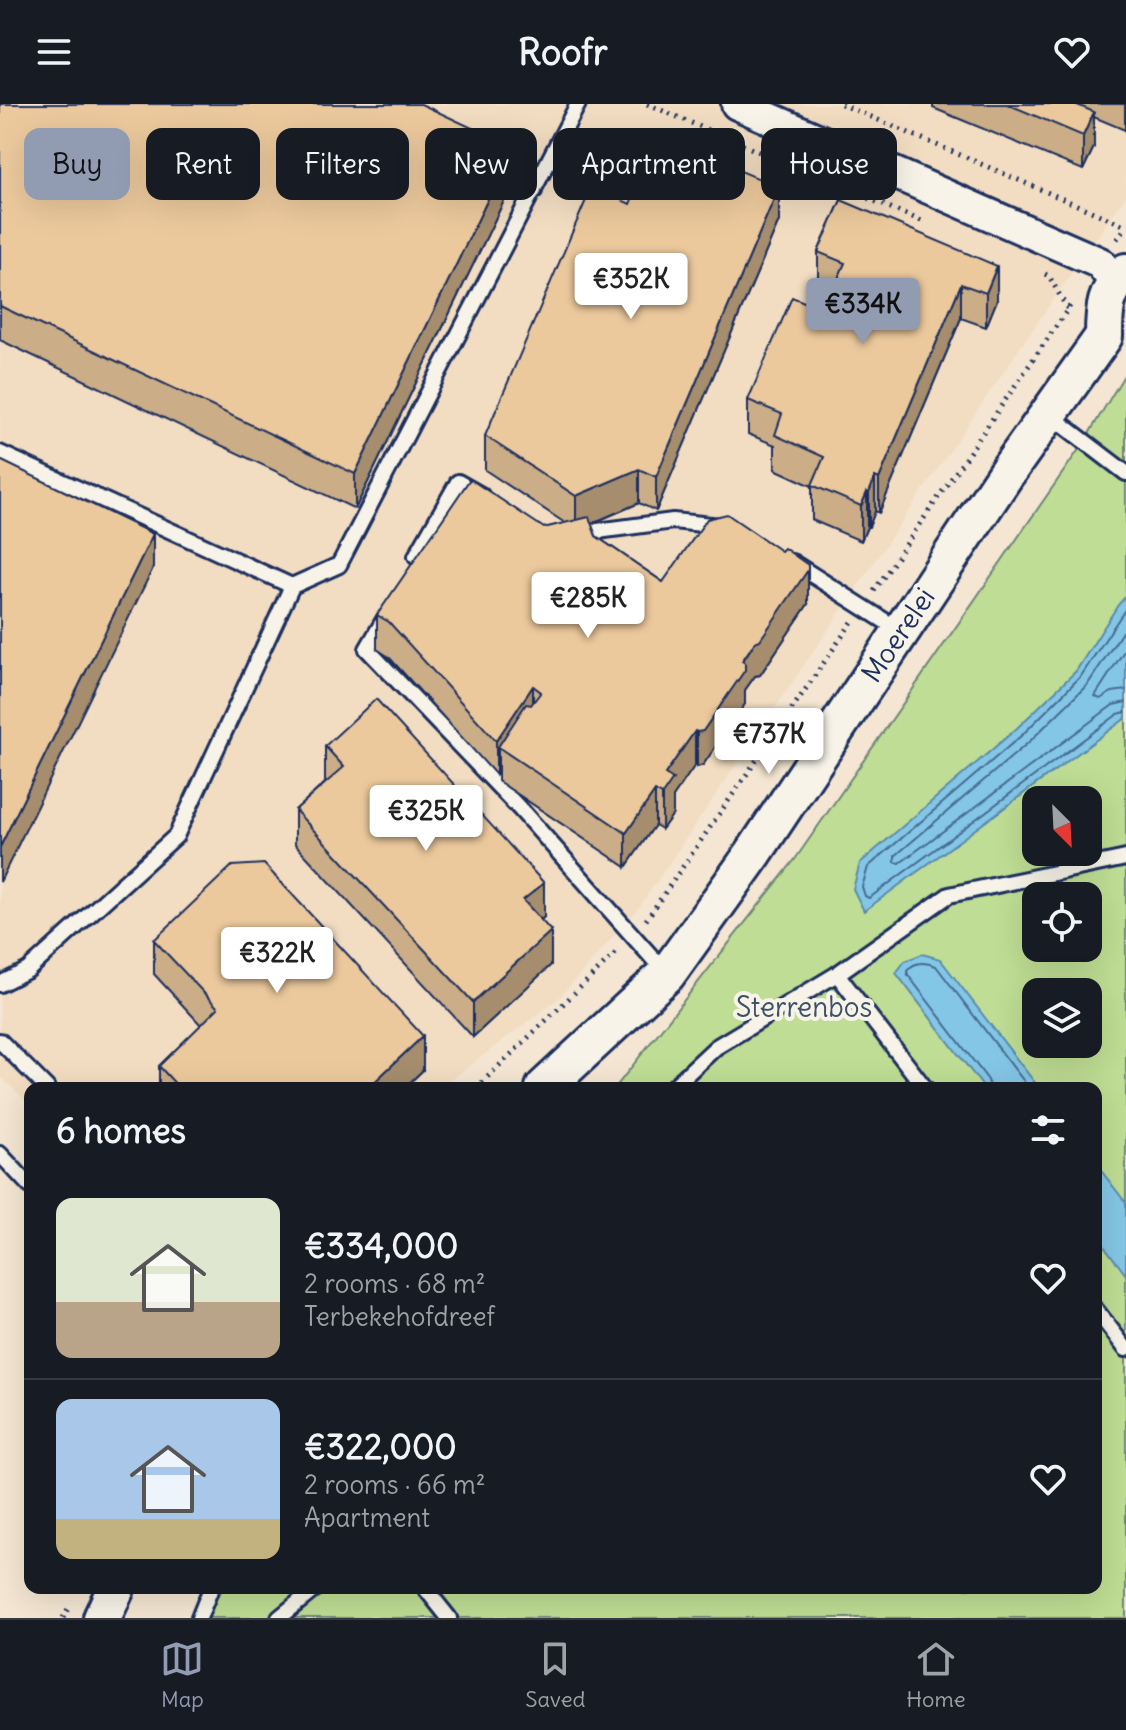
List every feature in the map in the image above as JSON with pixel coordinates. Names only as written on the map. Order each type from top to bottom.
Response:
[{"type":"street","points":[[737,104],[1114,272]]},
{"type":"street","name":"Moerelei","points":[[550,1082],[667,974],[753,854],[1005,475],[1104,336],[1104,308],[1114,272]]},
{"type":"street","points":[[102,1618],[113,1594]]},
{"type":"lane","points":[[537,185],[578,104]]},
{"type":"lane","points":[[0,984],[28,970],[176,836],[292,586],[339,565],[529,200]]},
{"type":"lane","points":[[1048,414],[1126,473]]},
{"type":"lane","points":[[0,453],[292,586]]},
{"type":"lane","points":[[416,556],[458,482],[499,506]]},
{"type":"lane","points":[[553,537],[673,521],[737,527]]},
{"type":"lane","points":[[775,551],[900,631]]},
{"type":"lane","points":[[390,610],[367,649],[521,810],[667,974]]},
{"type":"lane","points":[[678,1082],[716,1047],[837,974],[949,895],[1126,858]]},
{"type":"lane","points":[[837,974],[920,1082]]},
{"type":"lane","points":[[0,1041],[41,1082]]},
{"type":"lane","points":[[0,1154],[24,1180]]},
{"type":"lane","points":[[1102,1318],[1126,1349]]},
{"type":"lane","points":[[199,1618],[209,1594]]},
{"type":"lane","points":[[279,1618],[309,1594]]},
{"type":"lane","points":[[430,1594],[449,1618]]},
{"type":"path","points":[[647,104],[937,228]]},
{"type":"path","points":[[482,1082],[634,937],[1068,310],[1114,272],[1126,227],[841,104]]},
{"type":"path","points":[[1036,270],[1049,276],[1068,310]]},
{"type":"shaded area","points":[[0,104],[1126,104],[1126,196],[638,909],[559,998],[448,1082],[24,1082],[24,1099],[0,1076]]},
{"type":"green space","name":"Sterrenbos","points":[[1126,372],[1126,1618],[200,1618],[219,1594],[1102,1594],[1102,1082],[620,1082],[796,858],[1084,442]]},
{"type":"water","points":[[1126,596],[1126,718],[1034,786],[1022,786],[1022,795],[864,911],[853,889],[860,863],[1016,729],[1076,671]]},
{"type":"water","points":[[922,954],[940,959],[1034,1082],[979,1082],[896,973],[905,961]]},
{"type":"water","points":[[1102,1172],[1126,1203],[1126,1275],[1102,1243]]},
{"type":"building","points":[[0,104],[421,104],[472,128],[425,128],[425,200],[487,200],[355,474],[0,306]]},
{"type":"building","points":[[1007,104],[1075,104],[1094,112],[1083,136]]},
{"type":"building","points":[[745,173],[761,180],[761,200],[773,200],[656,477],[639,469],[576,496],[485,436],[586,200],[622,200],[630,204],[632,200],[745,200]]},
{"type":"building","points":[[841,200],[997,266],[986,293],[961,284],[879,479],[875,477],[861,506],[812,485],[824,457],[775,435],[782,414],[748,400],[792,297],[824,310],[845,263],[818,252]]},
{"type":"building","points":[[0,460],[153,534],[0,847]]},
{"type":"building","points":[[470,479],[544,528],[589,517],[596,536],[663,582],[707,519],[727,514],[781,551],[784,548],[808,565],[808,570],[760,640],[755,642],[742,661],[745,670],[703,731],[695,731],[665,774],[673,779],[662,795],[655,791],[626,833],[498,747],[526,704],[531,705],[541,692],[533,686],[496,741],[389,622],[377,615]]},
{"type":"building","points":[[376,699],[544,883],[523,900],[551,931],[473,1002],[295,810],[344,767],[325,746]]},
{"type":"building","points":[[264,864],[423,1036],[374,1082],[174,1082],[159,1066],[218,1008],[154,940],[232,866]]}]
